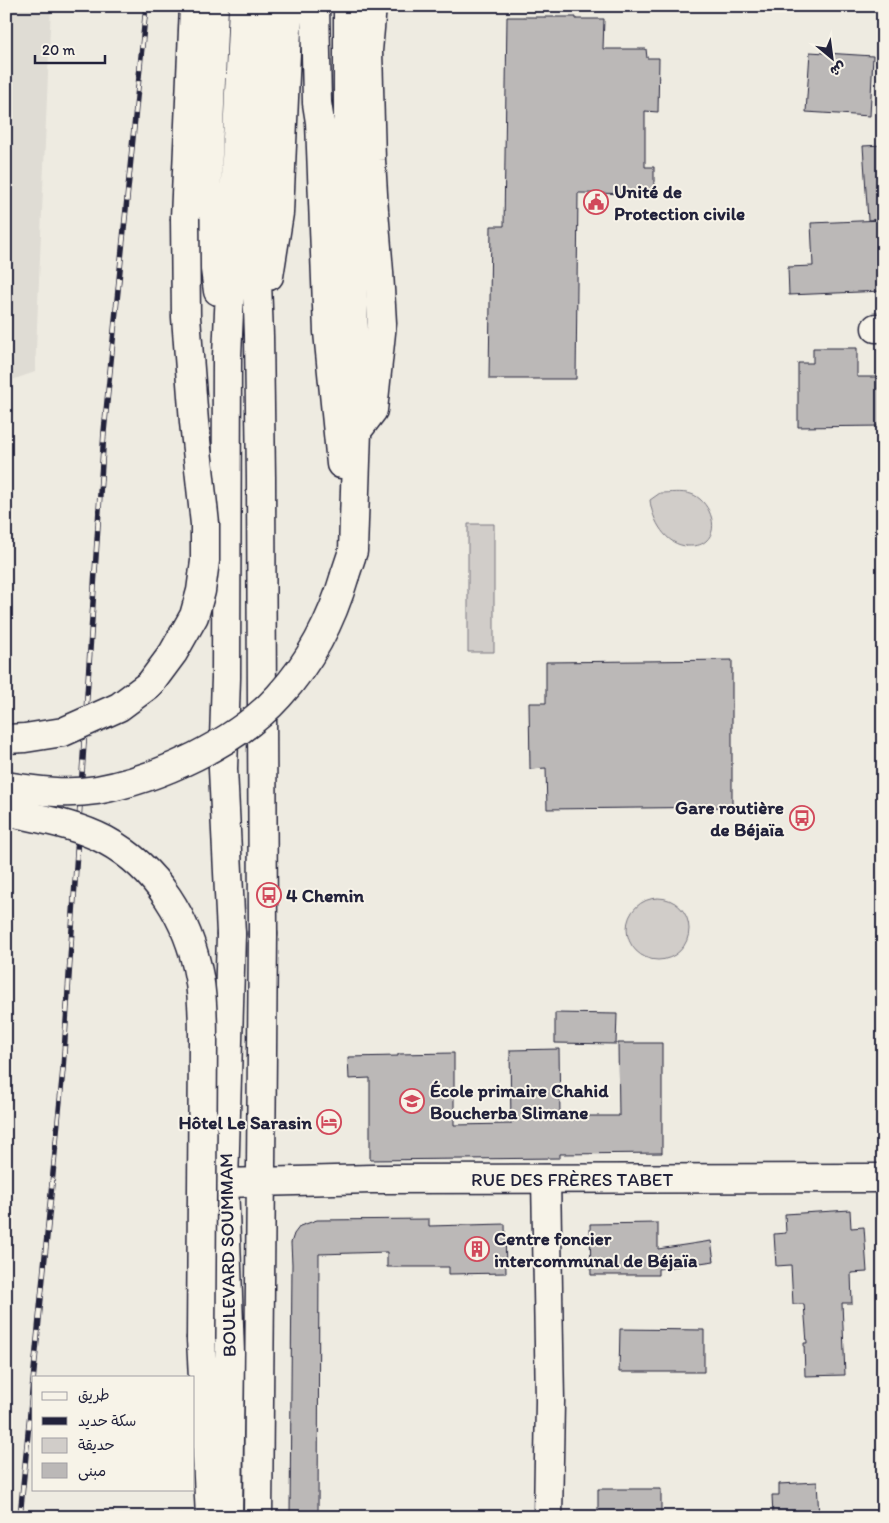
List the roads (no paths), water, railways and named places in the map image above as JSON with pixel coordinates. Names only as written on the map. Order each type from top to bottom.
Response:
[{"type":"main road","points":[[6,738],[25,738],[63,732],[119,707],[150,684],[173,653],[194,616],[202,591],[205,562],[205,524],[194,422],[186,317],[184,218],[194,6]]},
{"type":"main road","points":[[214,6],[206,204],[227,356]]},
{"type":"main road","points":[[243,6],[244,225],[259,336]]},
{"type":"main road","points":[[227,356],[244,225],[263,6]]},
{"type":"main road","points":[[259,336],[279,213],[288,6]]},
{"type":"main road","points":[[6,772],[55,778],[93,776],[133,767],[204,736],[238,714],[268,687],[290,660],[314,620],[339,548],[342,476],[328,332],[320,122],[317,103],[315,6]]},
{"type":"main road","points":[[6,786],[54,792],[95,790],[137,781],[210,749],[247,725],[278,697],[302,668],[326,627],[340,594],[353,551],[357,431],[349,151],[348,6]]},
{"type":"main road","points":[[357,431],[373,410],[382,323],[371,160],[368,52],[372,6]]},
{"type":"main road","name":"BOULEVARD SOUMMAM","points":[[258,1517],[263,934],[259,336]]},
{"type":"main road","name":"BOULEVARD SOUMMAM","points":[[227,356],[226,678],[223,769],[231,934],[224,1183],[230,1353],[228,1517]]},
{"type":"main road","points":[[6,811],[68,826],[105,840],[132,859],[154,878],[171,903],[184,926],[194,951],[200,978],[202,1004],[201,1339],[210,1517]]},
{"type":"main road","name":"RUE DES FRÈRES TABET","points":[[260,1182],[382,1179],[883,1178]]},
{"type":"main road","points":[[546,1179],[550,1401],[548,1517]]},
{"type":"main road","points":[[224,1183],[260,1182]]},
{"type":"railway","points":[[34,1376],[63,1069],[104,432],[146,6]]},
{"type":"railway","points":[[20,1517],[32,1392]]},
{"type":"place","name":"Unité de Protection civile","points":[[596,202]]},
{"type":"place","name":"Gare routière de Béjaïa","points":[[802,818]]},
{"type":"place","name":"4 Chemin","points":[[269,895]]},
{"type":"place","name":"École primaire Chahid Boucherba Slimane","points":[[412,1101]]},
{"type":"place","name":"Hôtel Le Sarasin","points":[[329,1122]]},
{"type":"place","name":"Centre foncier intercommunal de Béjaïa","points":[[477,1249]]}]
